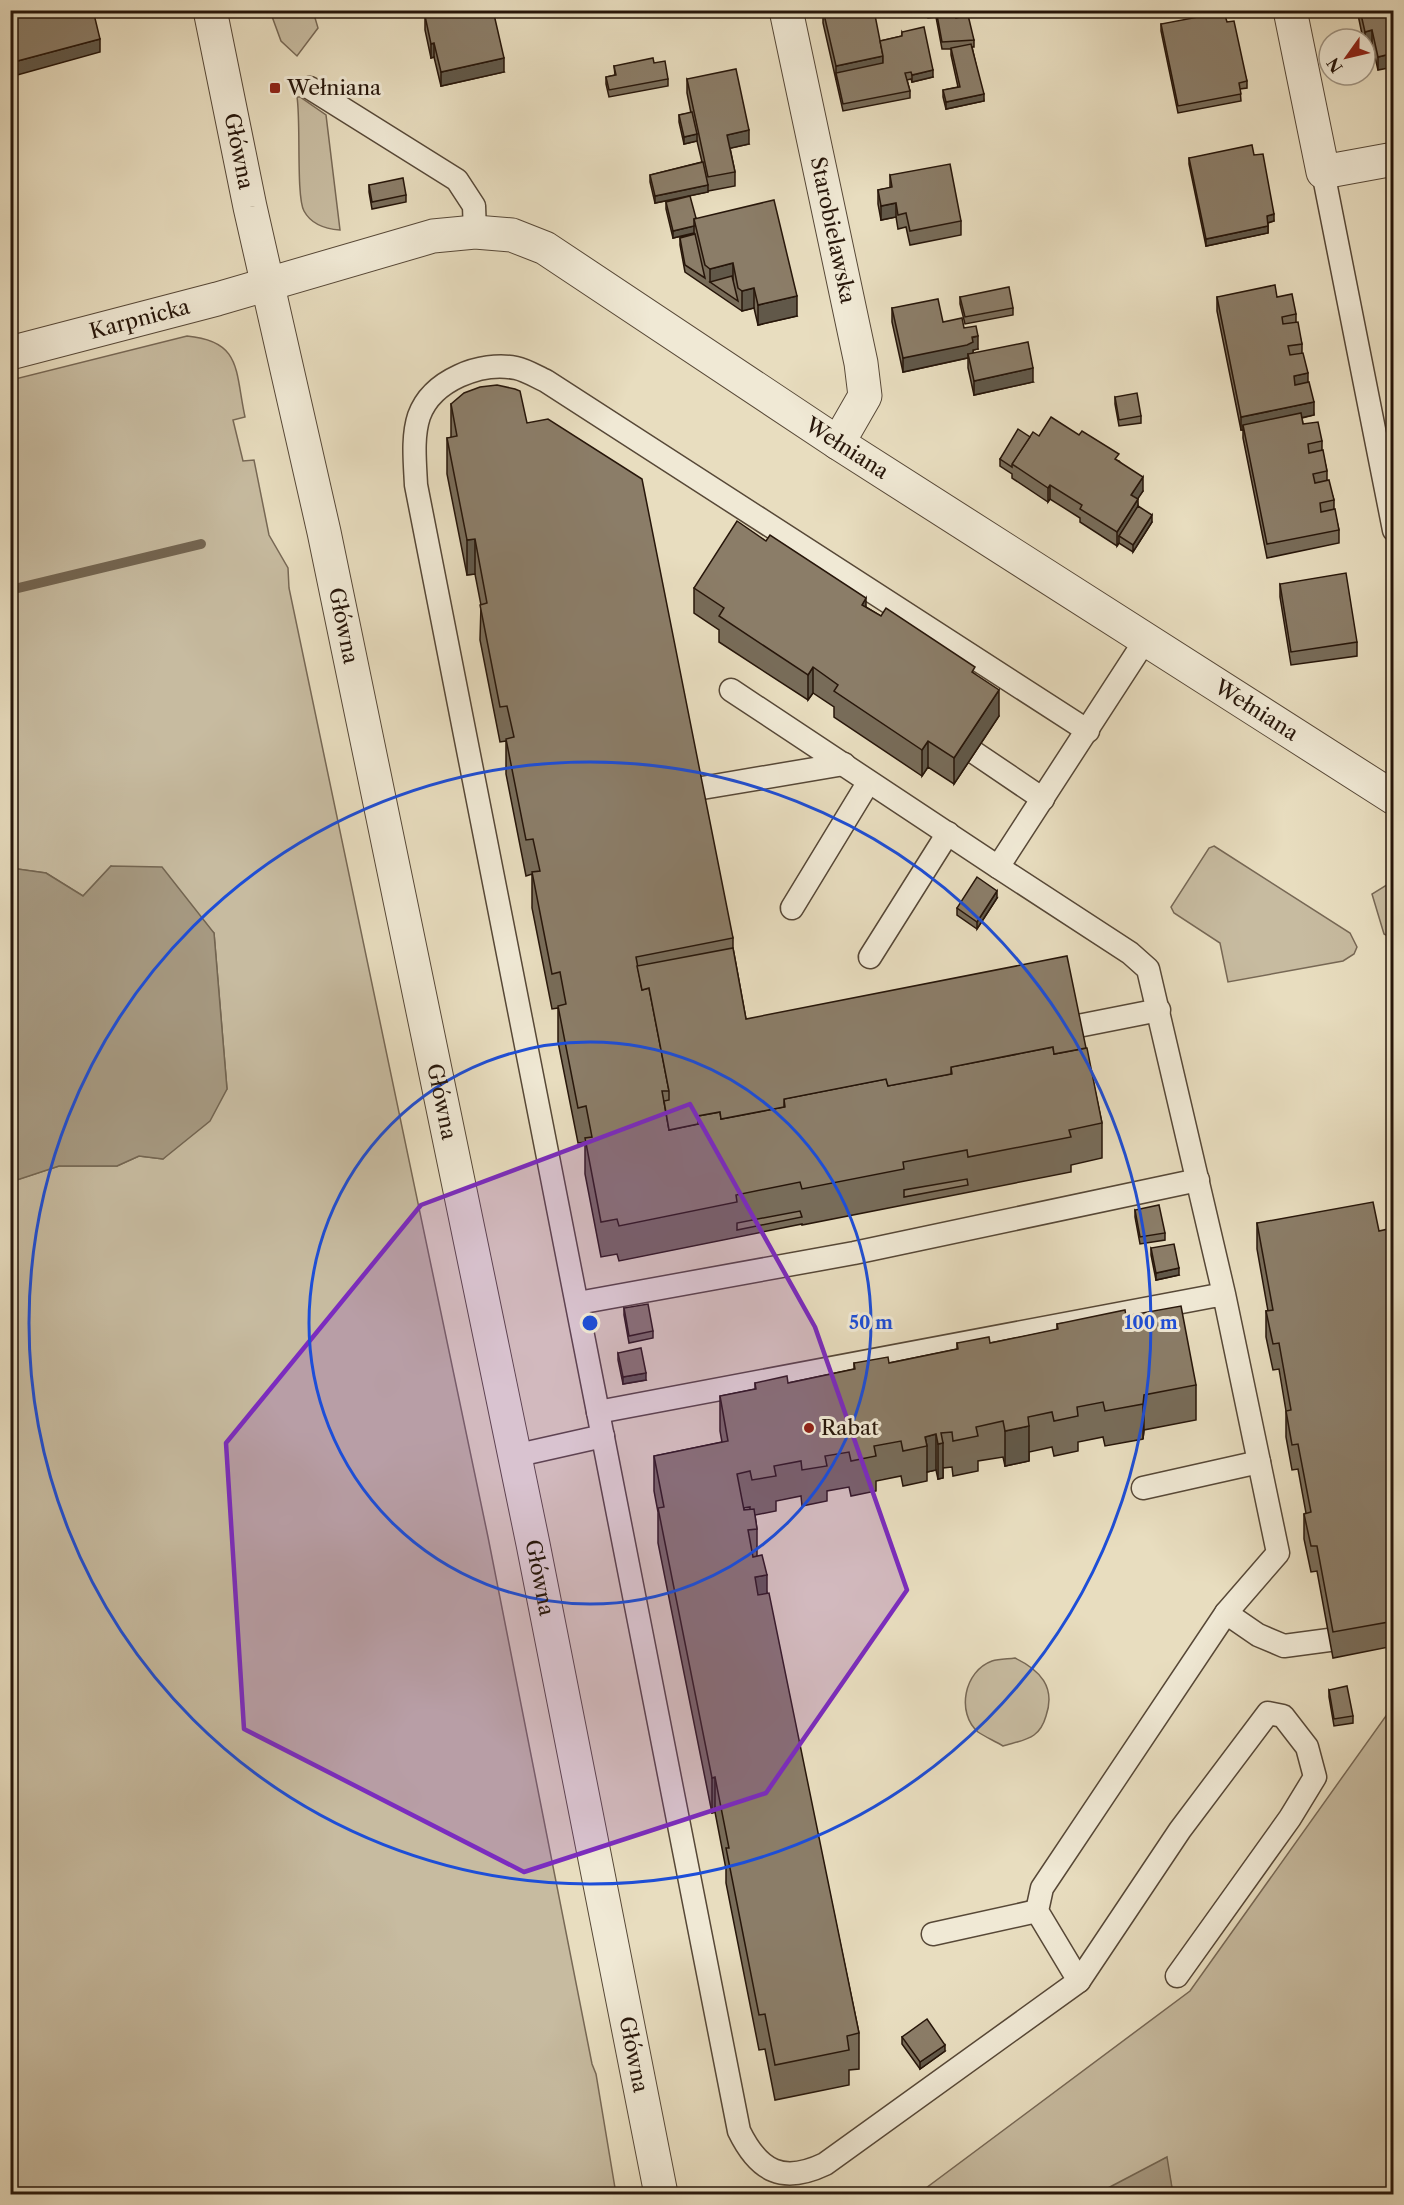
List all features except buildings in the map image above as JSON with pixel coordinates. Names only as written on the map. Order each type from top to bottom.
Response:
[{"type":"street","name":"Główna","points":[[210,10],[324,532],[611,1931],[661,2194]]},
{"type":"street","name":"Starobielawska","points":[[786,10],[861,363],[865,396],[838,444]]},
{"type":"street","points":[[1290,10],[1323,172],[1394,159]]},
{"type":"street","name":"Wełniana","points":[[268,284],[433,236],[475,232],[512,235],[545,248],[838,444],[1394,798]]},
{"type":"street","name":"Karpnicka","points":[[10,353],[268,284]]},
{"type":"lane","points":[[310,88],[457,180],[474,206],[475,232]]},
{"type":"lane","points":[[1323,172],[1394,530]]},
{"type":"lane","points":[[1088,732],[546,381],[516,368],[486,368],[464,374],[432,394],[419,416],[414,450],[416,485],[739,2131],[748,2149],[762,2164],[784,2175],[807,2172],[825,2164],[1079,1981],[1180,1830],[1268,1713],[1283,1716],[1307,1748],[1315,1777],[1290,1818],[1177,1976]]},
{"type":"lane","points":[[998,867],[1088,732],[1146,639]]},
{"type":"lane","points":[[731,690],[844,764],[868,783],[1130,953],[1148,969],[1224,1294],[1278,1553],[1226,1613],[1042,1888],[1036,1911],[1079,1981]]},
{"type":"lane","points":[[975,753],[1043,799]]},
{"type":"lane","points":[[696,789],[844,764]]},
{"type":"lane","points":[[792,908],[868,783]]},
{"type":"lane","points":[[870,957],[948,833]]},
{"type":"lane","points":[[1078,1026],[1159,1010]]},
{"type":"lane","points":[[578,1303],[854,1252],[1198,1180]]},
{"type":"lane","points":[[598,1412],[1224,1294]]},
{"type":"lane","points":[[514,1456],[603,1436]]},
{"type":"lane","points":[[1143,1488],[1259,1462]]},
{"type":"lane","points":[[1226,1613],[1258,1635],[1284,1646],[1329,1640]]},
{"type":"lane","points":[[933,1934],[1036,1911]]},
{"type":"highlighted area","points":[[690,1104],[815,1327],[907,1590],[766,1793],[524,1872],[244,1729],[226,1443],[421,1205]]},
{"type":"shaded area","points":[[270,11],[313,11],[318,28],[297,56],[281,41]]},
{"type":"shaded area","points":[[297,97],[326,115],[340,230],[319,225],[304,211],[300,191]]},
{"type":"shaded area","points":[[187,336],[218,344],[233,361],[245,417],[233,420],[243,461],[254,460],[269,535],[288,568],[289,588],[488,1537],[592,2064],[596,2074],[616,2194],[11,2194],[10,1182],[59,1166],[117,1166],[139,1156],[163,1159],[227,1089],[214,933],[111,866],[83,896],[46,873],[10,868],[11,380]]},
{"type":"shaded area","points":[[1214,846],[1350,933],[1357,947],[1354,954],[1343,961],[1228,982],[1220,943],[1174,913],[1171,907],[1209,848]]},
{"type":"shaded area","points":[[111,866],[162,867],[214,933],[227,1089],[210,1121],[163,1159],[139,1156],[117,1166],[59,1166],[11,1182],[11,868],[46,873],[83,896]]},
{"type":"shaded area","points":[[1393,881],[1393,939],[1384,934],[1372,894]]},
{"type":"shaded area","points":[[1015,1658],[1032,1668],[1044,1681],[1049,1696],[1049,1706],[1043,1724],[1036,1733],[1027,1739],[1003,1746],[978,1732],[971,1724],[965,1704],[966,1693],[969,1683],[982,1666],[992,1661]]},
{"type":"shaded area","points":[[1393,1706],[1393,2194],[1173,2194],[1166,2158],[1100,2194],[918,2194],[1190,1991]]},
{"type":"shaded area","points":[[1167,2157],[1173,2194],[1100,2194],[1108,2188]]},
{"type":"waterway","points":[[10,590],[201,544]]},
{"type":"place","name":"Wełniana","points":[[275,88]]},
{"type":"place","name":"Rabat","points":[[809,1428]]}]
